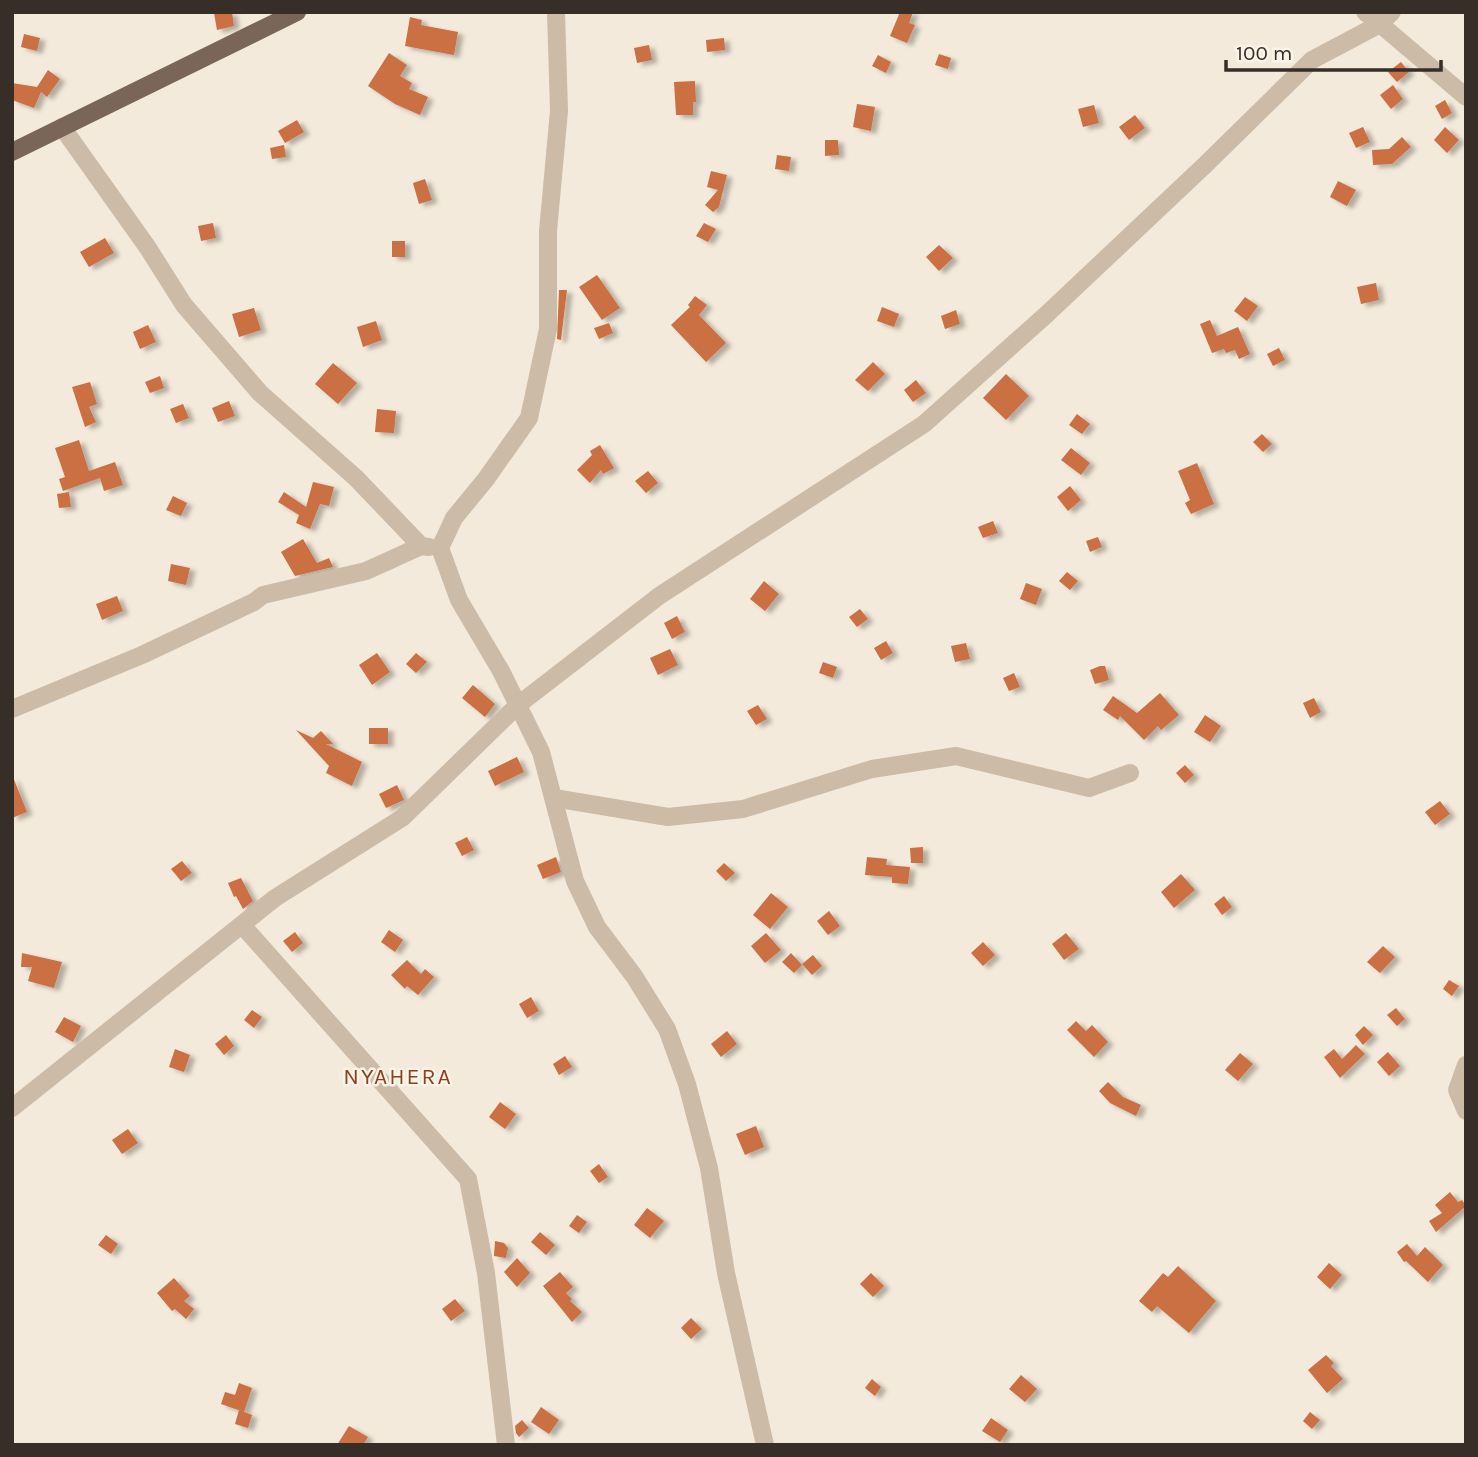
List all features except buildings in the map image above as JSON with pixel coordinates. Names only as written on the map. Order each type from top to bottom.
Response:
[{"type":"main road","points":[[12,152],[296,12]]},
{"type":"street","points":[[556,12],[559,111],[548,232],[548,329],[529,418],[486,479],[454,518],[440,548],[459,600],[501,671],[541,752],[575,881],[597,927],[634,976],[667,1029],[687,1084],[709,1168],[726,1273],[765,1445]]},
{"type":"street","points":[[1365,12],[1386,18],[1466,97]]},
{"type":"street","points":[[12,1108],[275,898],[402,818],[518,705],[659,596],[923,424],[1205,166],[1312,60],[1386,18]]},
{"type":"street","points":[[62,128],[193,315],[260,393],[356,478],[421,546]]},
{"type":"street","points":[[12,709],[142,655],[254,602],[262,595],[366,571],[421,546],[440,548]]},
{"type":"street","points":[[554,798],[668,817],[743,809],[872,769],[956,757],[1089,788],[1130,773]]},
{"type":"street","points":[[242,925],[468,1179],[486,1273],[506,1445]]},
{"type":"street","points":[[1466,1065],[1457,1090],[1466,1111]]},
{"type":"district","name":"NYAHERA","points":[[398,1076]]}]
